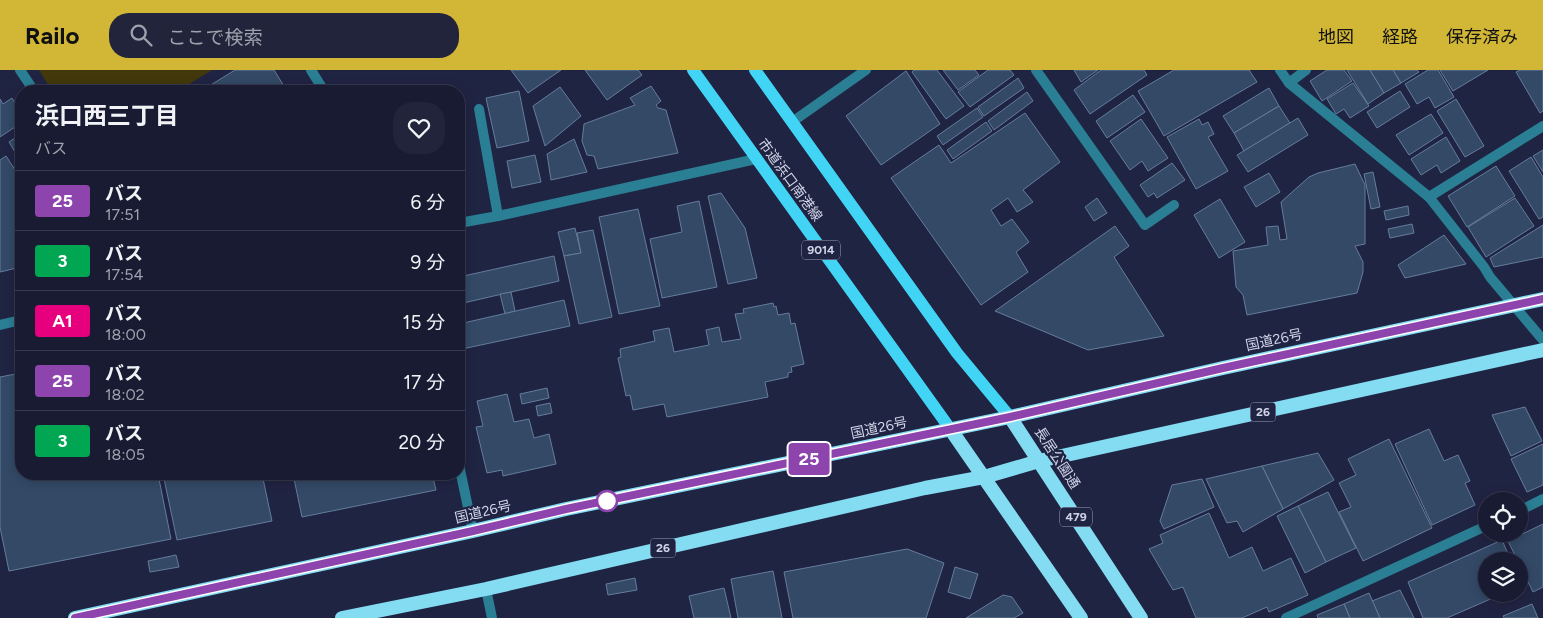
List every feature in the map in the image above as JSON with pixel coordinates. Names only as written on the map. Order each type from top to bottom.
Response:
[{"type":"highway","name":"国道26号","points":[[75,618],[566,509],[951,430],[1223,368],[1543,299]]},
{"type":"highway","name":"26","points":[[342,618],[486,588],[984,477],[1039,461],[1543,350]]},
{"type":"highway","name":"長居公園通","points":[[1010,417],[1141,618]]},
{"type":"highway","points":[[951,430],[1081,618]]},
{"type":"main road","name":"市道浜口南港線","points":[[693,70],[951,430]]},
{"type":"main road","points":[[755,70],[957,353],[1010,417]]},
{"type":"street","points":[[20,70],[30,85]]},
{"type":"street","points":[[311,70],[320,85]]},
{"type":"street","points":[[792,122],[866,70]]},
{"type":"street","points":[[1036,70],[1145,225],[1174,205]]},
{"type":"street","points":[[1280,70],[1289,83],[1429,197],[1490,277],[1543,340]]},
{"type":"street","points":[[1289,83],[1306,70]]},
{"type":"street","points":[[479,109],[498,216]]},
{"type":"street","points":[[1429,197],[1543,126]]},
{"type":"street","points":[[465,222],[756,159]]},
{"type":"street","points":[[0,324],[15,321]]},
{"type":"street","points":[[462,480],[473,531]]},
{"type":"street","points":[[1528,506],[1543,499]]},
{"type":"street","points":[[1286,618],[1478,530]]},
{"type":"street","points":[[486,588],[492,618]]},
{"type":"shaded area","points":[[39,70],[212,70],[188,85],[48,85]]},
{"type":"building","points":[[235,70],[274,70],[283,85],[211,85]]},
{"type":"building","points":[[511,70],[561,70],[528,93]]},
{"type":"building","points":[[585,70],[638,70],[642,75],[607,100]]},
{"type":"building","points":[[914,70],[937,70],[964,106],[946,119],[912,72]]},
{"type":"building","points":[[943,70],[975,70],[979,75],[958,90]]},
{"type":"building","points":[[988,70],[1010,70],[1014,75],[970,107],[958,92]]},
{"type":"building","points":[[1074,70],[1098,70],[1081,82]]},
{"type":"building","points":[[1101,70],[1144,70],[1147,75],[1090,114],[1074,90]]},
{"type":"building","points":[[1174,70],[1249,70],[1257,82],[1164,136],[1138,91]]},
{"type":"building","points":[[1327,70],[1344,70],[1352,81],[1322,101],[1310,81]]},
{"type":"building","points":[[1347,70],[1370,70],[1384,93],[1368,104]]},
{"type":"building","points":[[1370,70],[1393,70],[1401,83],[1384,93]]},
{"type":"building","points":[[1393,70],[1417,70],[1419,72],[1401,83]]},
{"type":"building","points":[[1428,70],[1438,70],[1454,97],[1435,108],[1429,97],[1417,104],[1405,84]]},
{"type":"building","points":[[1440,70],[1488,70],[1453,91]]},
{"type":"building","points":[[1520,70],[1543,70],[1543,111],[1540,113],[1516,72]]},
{"type":"building","points":[[906,71],[940,124],[881,165],[846,116]]},
{"type":"building","points":[[1018,78],[1024,88],[984,116],[978,107]]},
{"type":"building","points":[[1353,83],[1369,106],[1350,118],[1344,109],[1336,114],[1327,99]]},
{"type":"building","points":[[651,86],[661,101],[656,105],[658,108],[666,110],[678,153],[598,169],[594,156],[587,155],[582,141],[584,124],[635,105],[630,98]]},
{"type":"building","points":[[560,87],[581,116],[545,146],[533,106]]},
{"type":"building","points":[[1269,88],[1279,106],[1234,133],[1223,116]]},
{"type":"building","points":[[519,91],[529,141],[497,148],[486,98]]},
{"type":"building","points":[[1400,91],[1410,107],[1377,128],[1367,112]]},
{"type":"building","points":[[1027,92],[1033,101],[994,130],[988,121]]},
{"type":"building","points":[[1133,95],[1145,112],[1107,138],[1096,121]]},
{"type":"building","points":[[12,98],[15,103],[15,127],[0,137],[0,99],[3,104]]},
{"type":"building","points":[[1456,99],[1484,146],[1465,157],[1437,111]]},
{"type":"building","points":[[1279,106],[1290,123],[1244,151],[1234,133]]},
{"type":"building","points":[[977,108],[983,117],[943,145],[937,136]]},
{"type":"building","points":[[1025,113],[1060,162],[1023,190],[1033,202],[1017,212],[1008,198],[991,210],[1001,226],[1012,219],[1029,242],[1016,252],[1028,272],[981,305],[891,178],[939,145],[951,163]]},
{"type":"building","points":[[1431,114],[1443,133],[1409,155],[1396,135]]},
{"type":"building","points":[[1298,118],[1308,135],[1248,172],[1237,155]]},
{"type":"building","points":[[1141,119],[1168,158],[1148,171],[1142,161],[1130,170],[1110,141]]},
{"type":"building","points":[[1199,119],[1202,125],[1208,122],[1214,134],[1208,137],[1228,171],[1196,189],[1167,137]]},
{"type":"building","points":[[986,122],[992,131],[953,159],[947,150]]},
{"type":"building","points":[[1446,137],[1460,161],[1441,173],[1437,165],[1421,175],[1411,159]]},
{"type":"building","points":[[15,138],[15,152],[9,142]]},
{"type":"building","points":[[574,139],[587,172],[551,180],[547,154]]},
{"type":"building","points":[[1543,150],[1543,172],[1533,156]]},
{"type":"building","points":[[535,155],[541,182],[512,188],[507,161]]},
{"type":"building","points":[[6,156],[15,170],[15,268],[0,272],[0,160]]},
{"type":"building","points":[[1531,157],[1543,177],[1543,217],[1539,219],[1509,171]]},
{"type":"building","points":[[1172,163],[1185,180],[1157,198],[1154,193],[1148,197],[1140,185]]},
{"type":"building","points":[[1355,164],[1365,185],[1365,244],[1355,246],[1363,262],[1363,272],[1357,293],[1247,315],[1243,295],[1236,287],[1233,251],[1268,245],[1266,227],[1278,226],[1280,240],[1287,239],[1281,202],[1309,177]]},
{"type":"building","points":[[1496,166],[1515,196],[1467,227],[1448,196]]},
{"type":"building","points":[[1373,172],[1380,207],[1371,209],[1364,174]]},
{"type":"building","points":[[1269,173],[1280,192],[1256,207],[1244,187]]},
{"type":"building","points":[[721,193],[745,228],[757,278],[728,284],[708,196]]},
{"type":"building","points":[[1097,198],[1107,213],[1094,221],[1085,207]]},
{"type":"building","points":[[1515,198],[1534,226],[1486,257],[1468,227]]},
{"type":"building","points":[[1220,199],[1245,242],[1219,258],[1194,215]]},
{"type":"building","points":[[699,201],[717,287],[662,298],[650,239],[682,232],[677,206]]},
{"type":"building","points":[[1408,206],[1409,215],[1386,220],[1384,211]]},
{"type":"building","points":[[638,209],[660,306],[619,314],[599,217]]},
{"type":"building","points":[[1412,224],[1414,233],[1390,238],[1388,229]]},
{"type":"building","points":[[1543,225],[1543,257],[1494,267],[1490,258]]},
{"type":"building","points":[[1115,226],[1129,246],[1114,257],[1164,336],[1088,350],[995,311]]},
{"type":"building","points":[[575,228],[581,253],[564,256],[558,232]]},
{"type":"building","points":[[593,230],[612,317],[579,324],[564,256],[581,253],[577,233]]},
{"type":"building","points":[[1444,235],[1466,264],[1405,278],[1398,265]]},
{"type":"building","points":[[554,256],[559,281],[465,303],[465,276]]},
{"type":"building","points":[[511,292],[515,311],[505,314],[500,294]]},
{"type":"building","points":[[564,300],[570,326],[465,348],[465,323]]},
{"type":"building","points":[[773,303],[774,307],[776,306],[778,315],[789,313],[791,324],[795,323],[804,364],[791,367],[792,372],[788,373],[788,377],[765,382],[768,397],[667,417],[664,404],[633,410],[630,395],[626,396],[618,358],[621,357],[620,349],[655,341],[653,331],[669,328],[674,352],[709,345],[706,330],[719,327],[722,342],[741,339],[735,314],[744,313],[743,309]]},
{"type":"building","points":[[15,374],[15,480],[159,480],[171,539],[9,571],[0,527],[0,377]]},
{"type":"building","points":[[547,388],[549,398],[522,404],[520,394]]},
{"type":"building","points":[[507,394],[514,422],[529,419],[534,438],[549,434],[556,464],[503,476],[502,470],[487,473],[476,427],[483,426],[477,401]]},
{"type":"building","points":[[550,403],[552,413],[538,416],[536,406]]},
{"type":"building","points":[[1525,407],[1542,441],[1511,456],[1492,415]]},
{"type":"building","points":[[1429,429],[1444,461],[1458,455],[1470,481],[1465,483],[1475,505],[1432,525],[1395,444]]},
{"type":"building","points":[[1389,439],[1432,528],[1363,561],[1339,512],[1351,507],[1339,483],[1356,475],[1348,459]]},
{"type":"building","points":[[1543,444],[1543,485],[1527,492],[1511,459]]},
{"type":"building","points":[[1318,453],[1334,480],[1283,509],[1262,466]]},
{"type":"building","points":[[1262,466],[1283,509],[1243,532],[1237,521],[1227,523],[1206,479]]},
{"type":"building","points":[[1202,479],[1214,507],[1164,529],[1160,521],[1172,485]]},
{"type":"building","points":[[164,480],[263,480],[272,521],[177,540]]},
{"type":"building","points":[[294,480],[434,480],[436,490],[302,517]]},
{"type":"building","points":[[1328,492],[1356,548],[1326,562],[1298,506]]},
{"type":"building","points":[[1298,506],[1326,562],[1305,573],[1277,516]]},
{"type":"building","points":[[1209,513],[1229,558],[1252,547],[1263,571],[1291,558],[1308,595],[1269,612],[1267,607],[1242,618],[1196,618],[1183,587],[1173,590],[1149,549],[1163,543],[1160,535]]},
{"type":"building","points":[[1543,524],[1543,587],[1533,592],[1528,582],[1528,552],[1513,552],[1508,542],[1528,542],[1528,531]]},
{"type":"building","points":[[1498,542],[1503,542],[1507,552],[1478,552],[1478,602],[1484,602],[1447,618],[1423,618],[1408,582]]},
{"type":"building","points":[[907,549],[944,563],[926,618],[793,618],[784,572]]},
{"type":"building","points":[[176,555],[179,567],[150,572],[148,561]]},
{"type":"building","points":[[955,567],[978,574],[970,599],[948,592]]},
{"type":"building","points":[[773,571],[782,618],[738,618],[731,579]]},
{"type":"building","points":[[635,578],[637,590],[608,595],[606,584]]},
{"type":"building","points":[[724,588],[731,618],[694,618],[689,596]]},
{"type":"building","points":[[1400,590],[1414,618],[1380,618],[1372,601]]},
{"type":"building","points":[[1369,593],[1380,618],[1350,618],[1344,604]]},
{"type":"building","points":[[1003,595],[1012,597],[1023,613],[1014,618],[966,618]]},
{"type":"building","points":[[1344,604],[1350,618],[1318,618],[1317,615]]},
{"type":"building","points":[[1532,604],[1538,618],[1504,618],[1503,616]]},
{"type":"bus line","name":"25","points":[[75,618],[566,509],[1010,417],[1223,368],[1543,299]]}]
